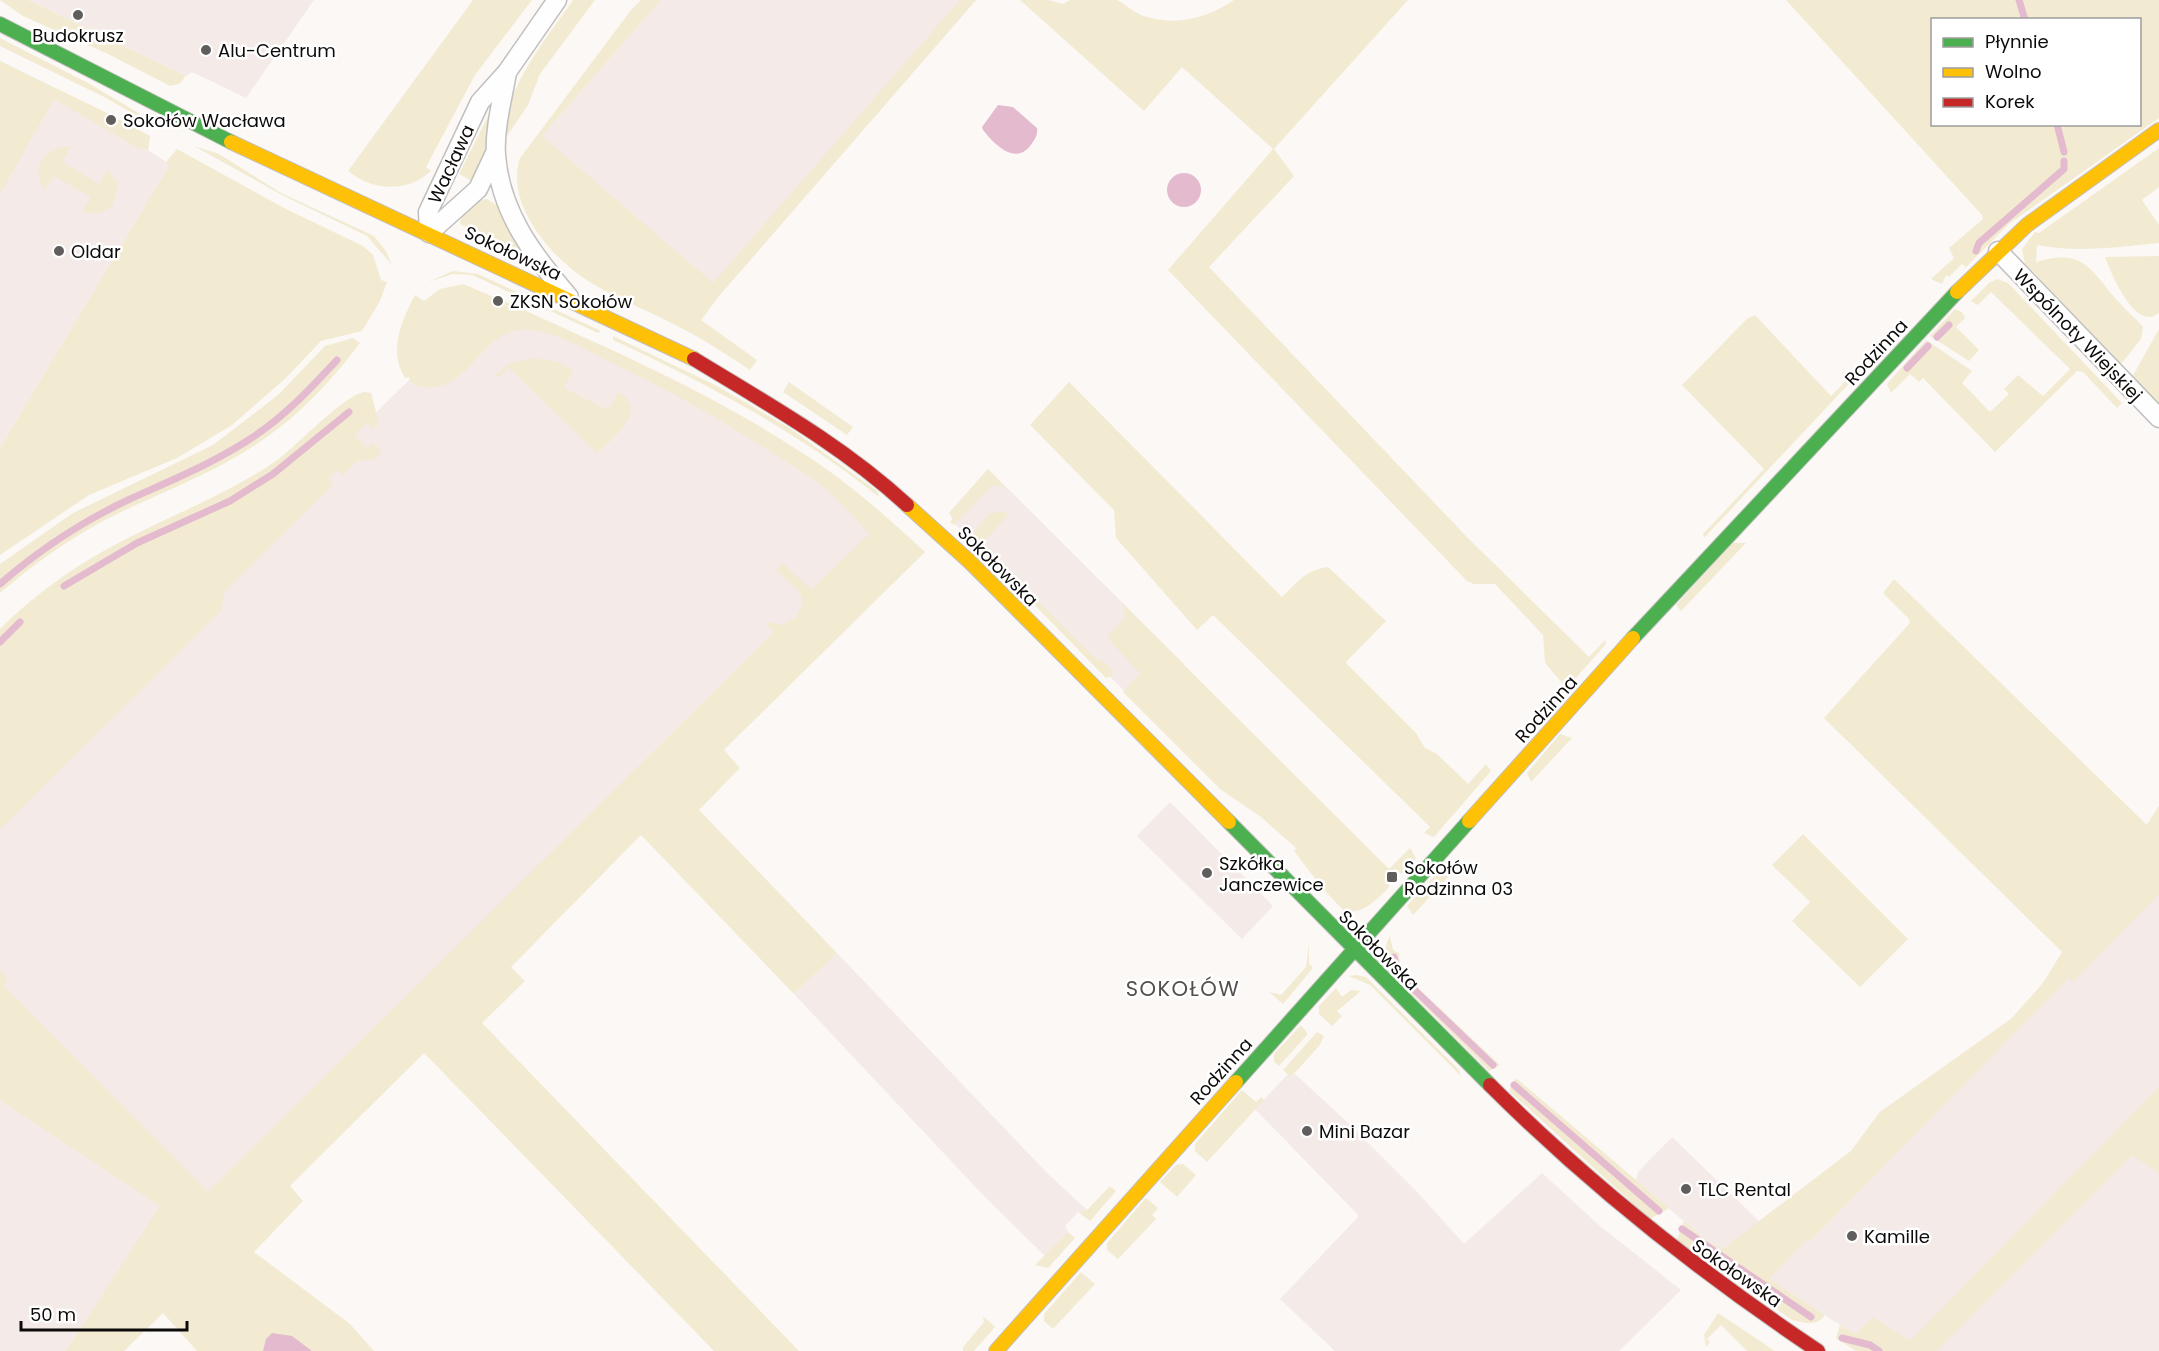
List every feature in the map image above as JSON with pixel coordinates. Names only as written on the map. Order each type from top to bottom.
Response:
[{"type":"street","name":"Wacława","points":[[429,233],[428,212],[480,102],[507,72],[557,0]]},
{"type":"street","name":"Sokołowska","points":[[0,24],[242,148],[573,300],[719,373],[798,422],[873,474],[970,562],[1470,1067],[1599,1189],[1723,1287],[1818,1351]]},
{"type":"street","name":"Wacława","points":[[429,233],[478,189],[495,153],[507,72]]},
{"type":"street","name":"Rodzinna","points":[[996,1351],[1680,585],[1967,281],[2036,218],[2159,130]]},
{"type":"street","name":"Wacława","points":[[495,153],[504,197],[519,230],[545,268],[573,300]]},
{"type":"street","name":"Wspólnoty Wiejskiej","points":[[1998,251],[2159,418]]},
{"type":"shaded area","points":[[0,0],[28,0],[186,76],[179,84],[170,86],[108,54],[23,16]]},
{"type":"shaded area","name":"Alu-Centrum","points":[[28,0],[314,0],[246,98],[192,72],[186,76]]},
{"type":"shaded area","points":[[473,0],[532,0],[475,75],[426,167],[431,171],[412,183],[401,186],[379,186],[358,178],[348,171]]},
{"type":"shaded area","points":[[573,0],[595,0],[540,74],[528,105],[507,136],[506,121],[518,84],[528,65]]},
{"type":"shaded area","points":[[641,0],[661,0],[542,136],[713,283],[960,0],[976,0],[719,296],[701,320],[757,360],[750,370],[697,337],[582,277],[543,240],[524,209],[517,175],[520,158],[631,10]]},
{"type":"shaded area","points":[[661,0],[976,0],[719,296],[701,320],[520,161]]},
{"type":"shaded area","points":[[1020,0],[1048,0],[1063,4],[1070,0],[1117,0],[1141,15],[1153,19],[1178,21],[1212,12],[1234,0],[1408,0],[1274,149],[1294,176],[1209,267],[1467,537],[1589,657],[1605,640],[1606,644],[1551,706],[1544,703],[1563,684],[1545,663],[1543,635],[1495,584],[1474,584],[1467,581],[1168,270],[1273,149],[1182,67],[1144,111]]},
{"type":"shaded area","points":[[1786,0],[2159,0],[2159,118],[2009,224],[1966,267],[1962,264],[1949,277],[1946,275],[1942,284],[1931,279],[1954,258],[1949,248],[1983,219],[1982,215]]},
{"type":"shaded area","points":[[0,38],[88,83],[147,118],[151,124],[106,98],[0,46]]},
{"type":"shaded area","name":"Oldar","points":[[0,61],[150,136],[148,150],[171,165],[0,448]]},
{"type":"shaded area","points":[[0,61],[107,113],[103,121],[113,127],[118,119],[150,136],[148,150],[138,148],[54,99],[0,194]]},
{"type":"shaded area","points":[[998,105],[1013,107],[1037,128],[1035,140],[1018,154],[999,147],[983,130],[982,127]]},
{"type":"shaded area","points":[[490,112],[487,146],[476,178],[470,180],[459,174]]},
{"type":"shaded area","points":[[194,146],[219,154],[281,193],[374,236],[386,251],[392,265],[367,236],[282,195]]},
{"type":"shaded area","points":[[62,147],[71,147],[62,162],[99,184],[108,169],[118,185],[112,206],[100,213],[82,212],[91,197],[54,176],[44,190],[40,183],[40,164],[48,154]]},
{"type":"shaded area","points":[[2159,148],[2159,187],[2142,200],[2159,225],[2159,243],[2082,249],[2037,245],[2036,262],[2066,258],[2086,265],[2143,327],[2141,339],[2121,364],[2115,362],[2037,280],[2039,278],[2025,264],[2022,249],[2035,232],[2039,233]]},
{"type":"shaded area","points":[[177,149],[286,209],[363,246],[373,255],[381,280],[387,282],[380,301],[362,331],[321,341],[286,378],[232,425],[177,458],[89,495],[0,555],[0,448],[170,165],[166,162]]},
{"type":"shaded area","points":[[1184,173],[1196,178],[1201,190],[1196,202],[1184,207],[1172,202],[1167,190],[1172,178]]},
{"type":"shaded area","points":[[487,199],[498,206],[525,256],[460,224],[461,217],[480,200]]},
{"type":"shaded area","points":[[2159,256],[2159,313],[2150,317],[2133,309],[2113,276],[2105,257]]},
{"type":"shaded area","points":[[453,271],[478,274],[601,331],[598,333],[472,275],[453,274],[428,282]]},
{"type":"shaded area","points":[[1997,279],[2008,283],[2122,403],[2117,408],[2083,372],[2077,371],[1995,452],[1923,378],[1919,382],[1910,374],[1891,393],[1887,384],[1926,340],[1972,371],[1962,383],[1990,412],[2009,394],[2004,389],[2018,375],[2043,396],[2070,369],[1991,292],[1978,305],[1971,301],[1989,283]]},
{"type":"shaded area","points":[[463,284],[496,298],[495,302],[500,304],[502,300],[656,371],[768,431],[852,488],[925,552],[724,750],[740,768],[699,810],[837,953],[794,994],[641,835],[511,967],[525,981],[482,1023],[799,1351],[714,1351],[424,1053],[290,1186],[303,1201],[254,1252],[350,1324],[374,1351],[197,1351],[163,1313],[124,1351],[66,1351],[160,1206],[0,1100],[0,970],[8,978],[4,986],[208,1192],[774,632],[766,625],[769,622],[781,625],[796,618],[803,602],[799,591],[776,570],[783,563],[811,590],[869,534],[821,485],[752,440],[672,393],[578,346],[544,332],[521,330],[506,334],[493,342],[460,375],[447,384],[432,387],[414,385],[409,377],[405,378],[397,357],[398,336],[410,305],[415,295],[424,301],[440,289]]},
{"type":"shaded area","points":[[496,299],[495,302],[503,303],[708,399],[885,530],[124,1351],[0,1351],[0,784],[409,380],[409,368]]},
{"type":"shaded area","points":[[1955,309],[1962,312],[1965,318],[1956,327],[1979,350],[1969,361],[1930,336]]},
{"type":"shaded area","points":[[1755,315],[1831,396],[1856,370],[1858,374],[1704,538],[1703,534],[1764,469],[1682,385],[1748,318]]},
{"type":"shaded area","points":[[2159,329],[2159,408],[2131,379]]},
{"type":"shaded area","points":[[613,336],[719,387],[791,429],[877,491],[879,497],[817,451],[784,430],[718,392],[613,340]]},
{"type":"shaded area","points":[[353,338],[360,343],[337,372],[297,413],[268,436],[217,468],[123,511],[77,536],[0,593],[0,564],[73,513],[213,445],[278,395],[325,346]]},
{"type":"shaded area","points":[[531,358],[555,361],[573,370],[564,388],[608,410],[618,392],[627,399],[630,416],[626,424],[597,453],[509,368],[498,378],[495,375],[507,365]]},
{"type":"shaded area","points":[[789,382],[853,427],[847,435],[783,392]]},
{"type":"shaded area","points":[[1069,382],[1282,597],[1308,574],[1328,567],[1386,621],[1346,662],[1347,664],[1416,733],[1425,748],[1437,754],[1468,784],[1486,764],[1491,771],[1434,837],[1424,833],[1430,827],[1213,615],[1197,630],[1116,538],[1114,510],[1030,425]]},
{"type":"shaded area","points":[[365,392],[371,393],[379,423],[373,429],[367,423],[354,435],[367,448],[373,443],[382,452],[374,459],[357,462],[343,475],[337,470],[328,479],[333,485],[225,591],[221,611],[0,829],[0,629],[28,603],[73,569],[122,541],[258,473],[285,454],[346,401]]},
{"type":"shaded area","points":[[988,469],[1184,664],[1141,707],[1111,678],[1113,671],[1101,660],[1098,661],[981,544],[1009,514],[969,538],[955,524],[949,513]]},
{"type":"shaded area","points":[[988,469],[1006,488],[999,485],[992,486],[954,525],[950,522],[954,518],[949,513]]},
{"type":"shaded area","points":[[999,511],[1010,514],[981,544],[1098,661],[1101,659],[1113,671],[1112,677],[1106,678],[969,538],[989,514]]},
{"type":"shaded area","points":[[1733,543],[1746,543],[1681,611],[1676,605]]},
{"type":"shaded area","points":[[1894,579],[2147,825],[2159,806],[2159,894],[2073,982],[2069,978],[1809,1242],[1806,1240],[1769,1279],[1825,1315],[1814,1323],[1806,1323],[1792,1320],[1677,1240],[1684,1221],[1708,1242],[1723,1249],[1851,1151],[1880,1112],[2011,1019],[2043,983],[2062,952],[1824,718],[1910,623],[1908,618],[1883,593]]},
{"type":"shaded area","points":[[1123,604],[1389,869],[1410,848],[1416,858],[1401,874],[1395,869],[1384,880],[1390,886],[1375,901],[1356,911],[1343,910],[1323,889],[1294,851],[1296,848],[1261,817],[1220,789],[1123,692],[1140,673],[1108,639],[1109,634],[1125,618]]},
{"type":"shaded area","points":[[1560,734],[1572,738],[1531,782],[1527,773]]},
{"type":"shaded area","name":"Szkółka Janczewice","points":[[1170,802],[1273,906],[1242,939],[1137,836]]},
{"type":"shaded area","points":[[2159,806],[2159,1351],[1905,1351],[1861,1338],[1708,1242],[1636,1180],[1638,1172],[1672,1137],[1759,1221],[1851,1151],[1880,1112],[2011,1019],[2043,983]]},
{"type":"shaded area","points":[[1803,834],[1908,939],[1860,987],[1792,921],[1810,902],[1772,865]]},
{"type":"shaded area","points":[[1438,872],[1450,875],[1413,915],[1407,906]]},
{"type":"shaded area","points":[[1390,936],[1393,950],[1399,953],[1400,971],[1500,1065],[1489,1071],[1390,972],[1395,967],[1386,952]]},
{"type":"shaded area","points":[[1309,943],[1309,963],[1313,968],[1283,1004],[1269,992],[1281,995],[1306,967]]},
{"type":"shaded area","points":[[837,953],[1048,1174],[1087,1210],[1078,1212],[1065,1226],[1068,1232],[1045,1256],[984,1196],[794,994]]},
{"type":"shaded area","points":[[1349,976],[1366,977],[1459,1070],[1461,1076],[1370,985]]},
{"type":"shaded area","points":[[1336,988],[1342,997],[1351,990],[1361,991],[1337,1011],[1342,1016],[1332,1026],[1319,1014],[1319,1006]]},
{"type":"shaded area","points":[[1301,1025],[1308,1034],[1279,1066],[1274,1062],[1274,1054]]},
{"type":"shaded area","points":[[1317,1032],[1324,1036],[1320,1045],[1291,1077],[1283,1070]]},
{"type":"shaded area","points":[[1288,1074],[1291,1077],[1295,1074],[1345,1120],[1419,1194],[1464,1244],[1542,1173],[1600,1226],[1681,1290],[1619,1351],[1335,1351],[1280,1299],[1359,1216],[1255,1109]]},
{"type":"shaded area","points":[[1516,1078],[1669,1208],[1650,1219],[1509,1091]]},
{"type":"shaded area","points":[[2159,1087],[2159,1173],[2132,1155],[1937,1351],[1856,1351],[1836,1338],[1840,1325],[1855,1334],[1873,1317],[1910,1341]]},
{"type":"shaded area","points":[[1242,1090],[1256,1102],[1261,1097],[1264,1100],[1207,1162],[1195,1151],[1195,1144]]},
{"type":"shaded area","points":[[1183,1164],[1196,1175],[1177,1197],[1160,1182],[1176,1165]]},
{"type":"shaded area","points":[[1110,1186],[1116,1191],[1090,1221],[1078,1212],[1087,1210]]},
{"type":"shaded area","points":[[1146,1198],[1158,1208],[1152,1215],[1156,1219],[1118,1259],[1107,1250],[1107,1243]]},
{"type":"shaded area","points":[[1068,1232],[1075,1238],[1048,1268],[1035,1265]]},
{"type":"shaded area","points":[[1081,1272],[1095,1284],[1053,1329],[1044,1321],[1044,1314]]},
{"type":"shaded area","points":[[1718,1313],[1775,1351],[1747,1351],[1721,1325],[1707,1339],[1710,1342],[1706,1347],[1704,1335]]},
{"type":"shaded area","points":[[983,1316],[995,1327],[974,1351],[963,1351],[963,1347],[984,1322]]},
{"type":"shaded area","points":[[272,1333],[292,1336],[312,1351],[263,1351],[266,1339]]},
{"type":"waterway","points":[[2019,0],[2024,18]]},
{"type":"waterway","points":[[2058,126],[2064,152]]},
{"type":"waterway","points":[[1976,251],[1979,243],[2064,169],[2064,161]]},
{"type":"waterway","points":[[1937,337],[1949,325]]},
{"type":"waterway","points":[[1907,368],[1928,346]]},
{"type":"waterway","points":[[0,584],[30,559],[95,517],[208,463],[253,437],[287,411],[337,360]]},
{"type":"waterway","points":[[64,586],[137,543],[230,501],[273,474],[349,412]]},
{"type":"waterway","points":[[0,642],[20,622]]},
{"type":"waterway","points":[[1394,957],[1400,976],[1493,1065]]},
{"type":"waterway","points":[[1514,1085],[1659,1211]]},
{"type":"waterway","points":[[1682,1229],[1811,1317]]},
{"type":"waterway","points":[[1842,1338],[1870,1345],[1879,1351]]},
{"type":"traffic: fast","points":[[0,24],[231,142]]},
{"type":"traffic: fast","points":[[1633,638],[1957,292]]},
{"type":"traffic: fast","points":[[1236,1082],[1469,821]]},
{"type":"traffic: fast","points":[[1229,822],[1490,1085]]},
{"type":"traffic: slow","points":[[1957,292],[2027,225],[2159,130]]},
{"type":"traffic: slow","points":[[231,142],[694,359]]},
{"type":"traffic: slow","points":[[907,505],[970,562],[1229,822]]},
{"type":"traffic: slow","points":[[1469,821],[1633,638]]},
{"type":"traffic: slow","points":[[996,1351],[1236,1082]]},
{"type":"traffic: jam","points":[[694,359],[831,445],[907,505]]},
{"type":"traffic: jam","points":[[1490,1085],[1567,1158],[1647,1226],[1731,1290],[1818,1351]]},
{"type":"place","name":"Budokrusz","points":[[78,15]]},
{"type":"place","name":"Alu-Centrum","points":[[206,50]]},
{"type":"place","name":"Sokołów Wacława","points":[[111,120]]},
{"type":"place","name":"Oldar","points":[[59,251]]},
{"type":"place","name":"ZKSN Sokołów","points":[[498,301]]},
{"type":"place","name":"Szkółka Janczewice","points":[[1207,873]]},
{"type":"place","name":"Sokołów Rodzinna 03","points":[[1392,877]]},
{"type":"place","name":"Mini Bazar","points":[[1307,1131]]},
{"type":"place","name":"TLC Rental","points":[[1686,1189]]},
{"type":"place","name":"Kamille","points":[[1852,1236]]},
{"type":"district","name":"SOKOŁÓW","points":[[1183,988]]}]
